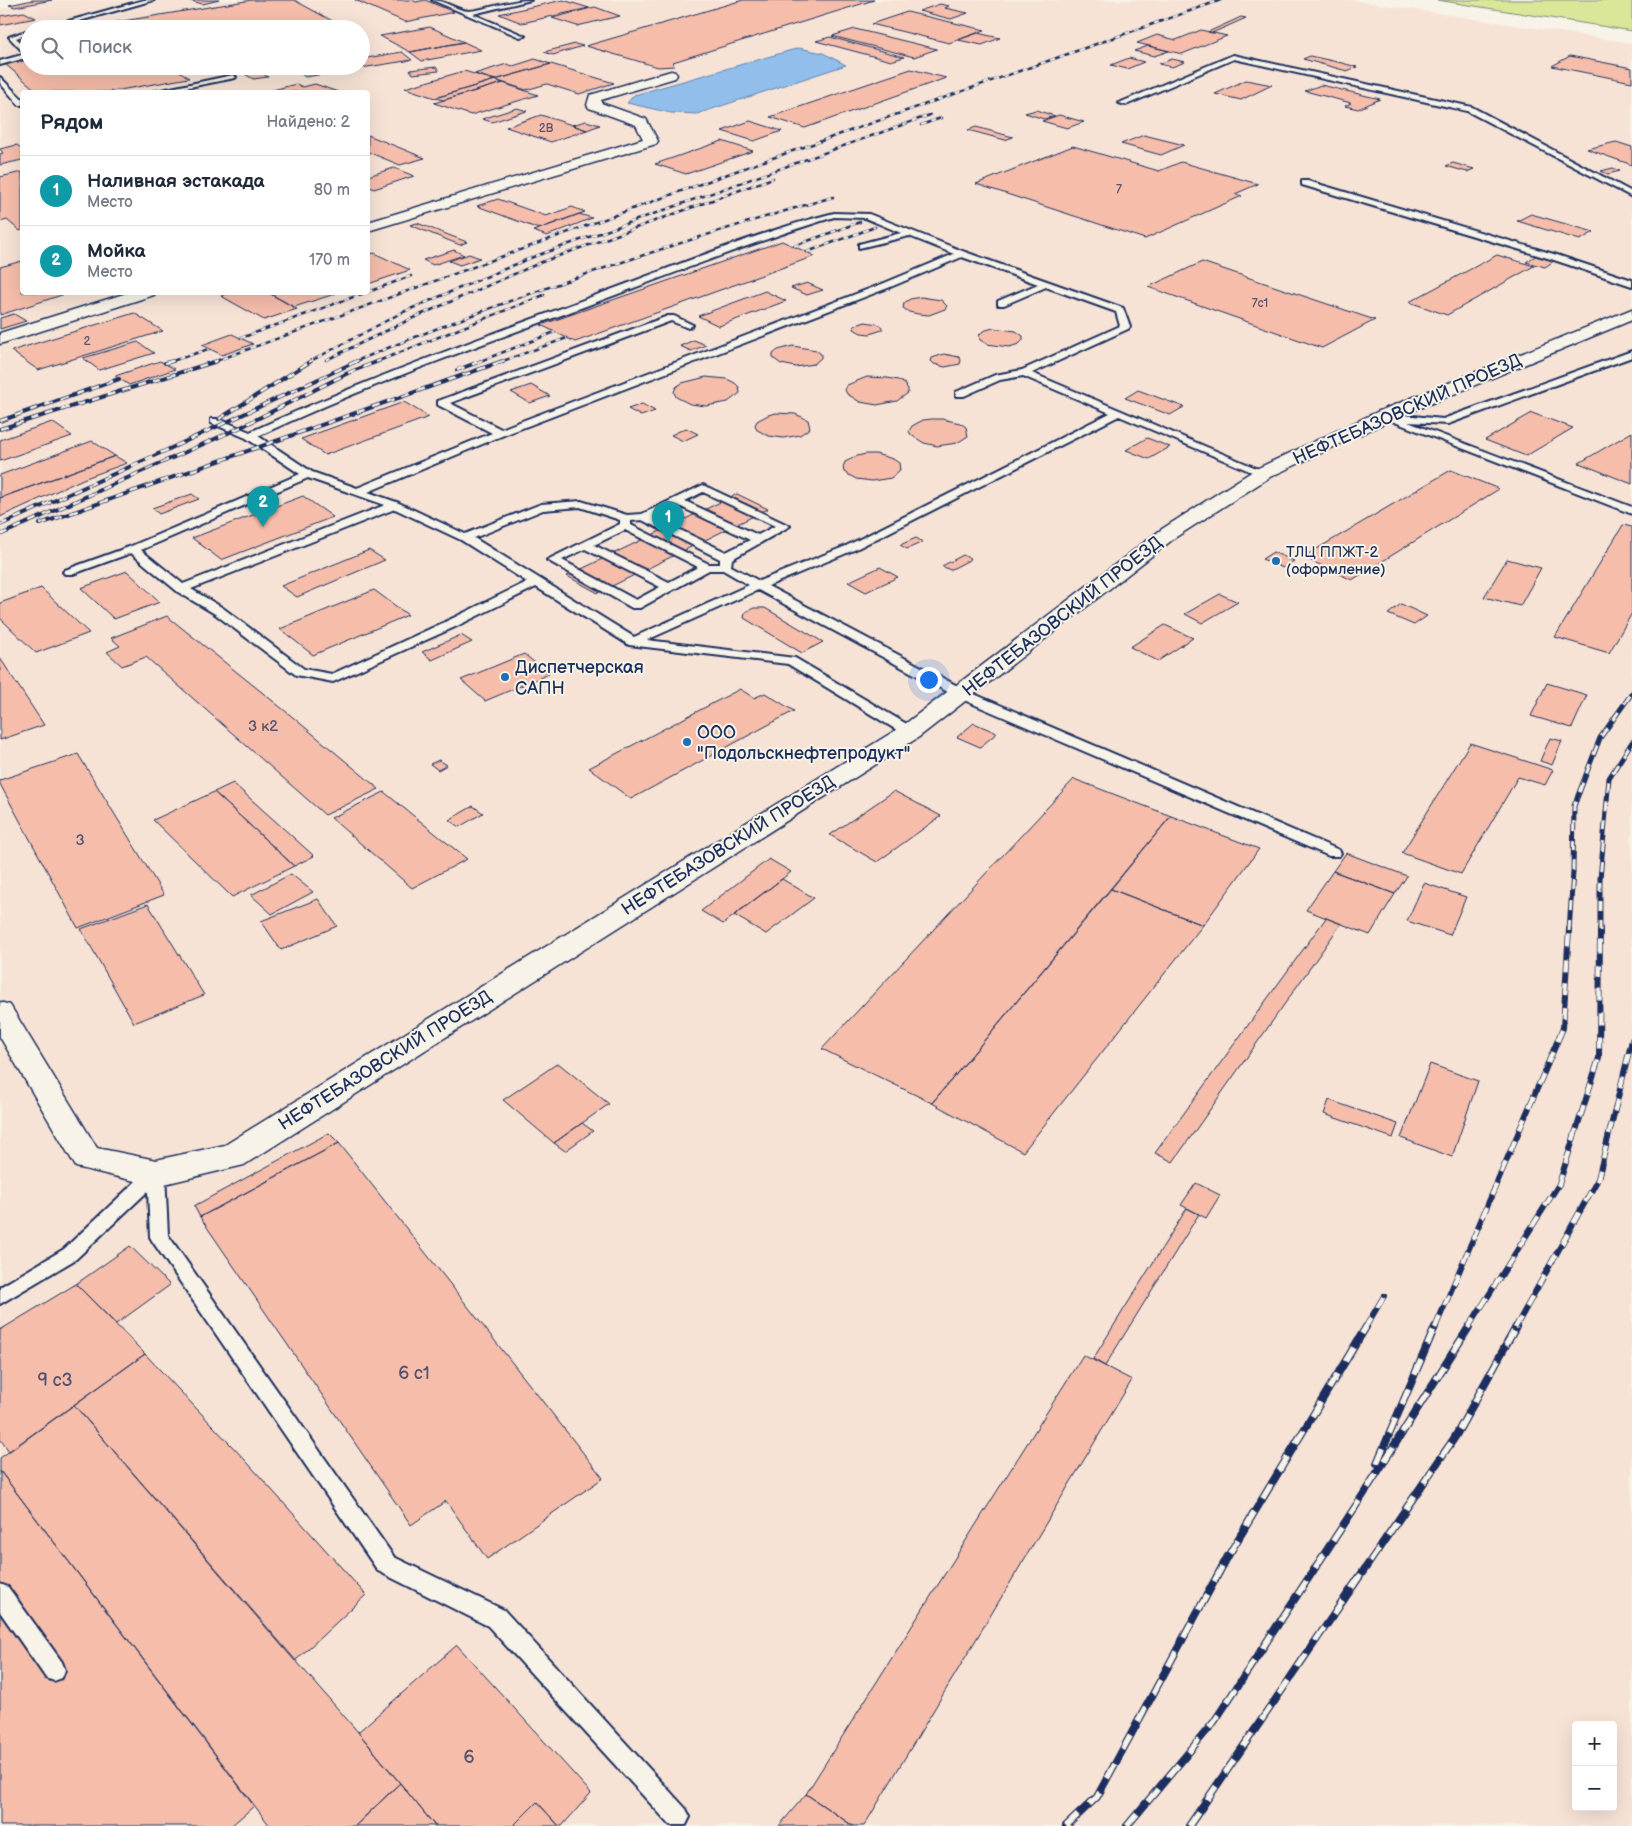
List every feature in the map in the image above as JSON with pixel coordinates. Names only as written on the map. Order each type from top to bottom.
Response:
[{"type":"street","points":[[370,225],[651,141],[641,122],[594,105],[595,98],[671,75]]},
{"type":"street","points":[[0,339],[139,295]]},
{"type":"street","name":"НЕФТЕБАЗОВСКИЙ ПРОЕЗД","points":[[0,1012],[87,1158],[156,1173],[233,1156],[910,732],[962,694],[1169,532],[1264,473],[1384,416],[1632,314]]},
{"type":"lane","points":[[77,20],[151,0]]},
{"type":"lane","points":[[435,0],[522,36]]},
{"type":"lane","points":[[467,13],[528,0]]},
{"type":"lane","points":[[20,35],[12,37],[20,45]]},
{"type":"lane","points":[[0,63],[20,57]]},
{"type":"lane","points":[[1124,103],[1233,57],[1469,109],[1632,194]]},
{"type":"lane","points":[[166,90],[233,77]]},
{"type":"lane","points":[[0,79],[20,101]]},
{"type":"lane","points":[[1305,183],[1632,283]]},
{"type":"lane","points":[[250,436],[308,409],[362,388],[768,235],[834,215],[866,216],[962,254],[1120,310],[1125,327],[1024,373],[998,377],[960,394]]},
{"type":"lane","points":[[862,246],[911,233]]},
{"type":"lane","points":[[357,492],[500,432],[885,286],[962,254]]},
{"type":"lane","points":[[1001,303],[1047,283]]},
{"type":"lane","points":[[500,432],[442,403],[671,318],[688,326]]},
{"type":"lane","points":[[1384,416],[1444,422],[1632,354]]},
{"type":"lane","points":[[1024,373],[1264,473]]},
{"type":"lane","points":[[633,642],[759,585],[850,548],[1116,412]]},
{"type":"lane","points":[[1384,416],[1632,511]]},
{"type":"lane","points":[[215,421],[250,436],[308,474],[395,505],[465,538],[633,642],[791,661],[910,732]]},
{"type":"lane","points":[[69,572],[133,549],[308,474]]},
{"type":"lane","points":[[703,488],[784,526],[726,562],[707,567],[636,605],[553,560],[586,545],[626,522],[644,517],[677,501],[703,488]]},
{"type":"lane","points":[[677,501],[759,540]]},
{"type":"lane","points":[[465,538],[541,507],[580,504],[626,522],[707,567]]},
{"type":"lane","points":[[182,589],[395,505]]},
{"type":"lane","points":[[644,517],[726,562],[759,585],[843,632],[962,694],[1334,853]]},
{"type":"lane","points":[[586,545],[669,587]]},
{"type":"lane","points":[[133,549],[182,589],[219,611],[300,672],[333,678],[451,624],[536,582]]},
{"type":"lane","points":[[0,1296],[70,1254],[156,1173]]},
{"type":"lane","points":[[156,1173],[159,1237],[386,1564],[496,1618],[678,1817]]},
{"type":"lane","points":[[0,1594],[54,1670]]},
{"type":"shaded area","points":[[53,0],[1352,0],[1632,43],[1632,1826],[0,1826],[0,9]]},
{"type":"green space","points":[[1437,0],[1632,0],[1632,31]]},
{"type":"water","points":[[799,48],[823,53],[846,65],[697,114],[671,113],[627,103],[634,95]]},
{"type":"building","points":[[33,0],[52,0],[15,7],[9,5]]},
{"type":"building","points":[[187,0],[219,0],[203,4]]},
{"type":"building","points":[[252,0],[294,0],[331,20],[129,20]]},
{"type":"building","points":[[355,0],[412,0],[416,2],[425,0],[454,12],[405,22]]},
{"type":"building","points":[[563,0],[589,8],[522,23],[499,14]]},
{"type":"building","points":[[743,0],[874,0],[673,62],[674,66],[658,67],[586,46]]},
{"type":"building","points":[[940,4],[949,6],[945,8],[968,13],[951,19],[919,11]]},
{"type":"building","points":[[595,7],[620,16],[577,26],[552,18]]},
{"type":"building","points":[[24,12],[36,18],[0,25],[0,16]]},
{"type":"building","points":[[907,12],[985,30],[949,43],[871,24]]},
{"type":"building","points":[[1241,17],[1246,18],[1212,33],[1208,32]]},
{"type":"building","points":[[430,27],[464,42],[410,52],[380,36]]},
{"type":"building","points":[[855,29],[937,49],[914,57],[832,36]]},
{"type":"building","points":[[1201,30],[1227,36],[1182,54],[1137,43],[1157,35],[1176,40]]},
{"type":"building","points":[[978,33],[1000,38],[982,45],[958,40]]},
{"type":"building","points":[[830,37],[904,57],[891,61],[816,41]]},
{"type":"building","points":[[464,42],[481,50],[422,61],[410,52]]},
{"type":"building","points":[[575,44],[583,46],[553,55],[544,52]]},
{"type":"building","points":[[1148,46],[1169,51],[1154,56],[1134,51]]},
{"type":"building","points":[[402,52],[412,60],[370,67],[370,57]]},
{"type":"building","points":[[1310,56],[1357,67],[1347,71],[1303,59]]},
{"type":"building","points":[[1570,56],[1632,68],[1632,82],[1552,66]]},
{"type":"building","points":[[1129,58],[1144,62],[1127,69],[1111,65]]},
{"type":"building","points":[[535,59],[551,64],[495,80],[474,74],[507,64],[513,66]]},
{"type":"building","points":[[1172,59],[1185,62],[1172,67],[1159,64]]},
{"type":"building","points":[[20,62],[20,75],[185,75],[189,78],[120,90],[36,90],[5,64]]},
{"type":"building","points":[[551,64],[614,83],[579,94],[547,84],[526,90],[495,80]]},
{"type":"building","points":[[436,67],[439,71],[413,74],[410,70]]},
{"type":"building","points":[[911,69],[946,78],[805,128],[770,117]]},
{"type":"building","points":[[464,71],[495,80],[435,98],[405,88]]},
{"type":"building","points":[[246,75],[265,75],[268,77],[253,79]]},
{"type":"building","points":[[495,80],[503,83],[443,100],[435,98]]},
{"type":"building","points":[[1246,80],[1272,85],[1241,100],[1215,94]]},
{"type":"building","points":[[503,83],[538,95],[471,115],[434,103]]},
{"type":"building","points":[[296,84],[303,87],[315,84],[332,90],[273,90]]},
{"type":"building","points":[[1321,85],[1380,99],[1358,109],[1345,106],[1351,103],[1305,91]]},
{"type":"building","points":[[517,108],[527,111],[492,122],[482,119]]},
{"type":"building","points":[[1036,110],[1055,116],[1044,119],[1025,113]]},
{"type":"building","points":[[541,115],[587,130],[551,142],[506,127]]},
{"type":"building","points":[[1059,115],[1084,122],[1067,128],[1042,121]]},
{"type":"building","points":[[586,121],[600,125],[587,130],[572,125]]},
{"type":"building","points":[[750,121],[782,131],[754,141],[722,131]]},
{"type":"building","points":[[976,127],[1013,137],[1005,140],[968,130]]},
{"type":"building","points":[[1144,135],[1184,145],[1161,155],[1121,144]]},
{"type":"building","points":[[370,136],[425,158],[400,165],[370,153]]},
{"type":"building","points":[[722,141],[753,151],[686,174],[655,164]]},
{"type":"building","points":[[1616,142],[1632,147],[1632,165],[1587,149]]},
{"type":"building","points":[[17,145],[20,147],[20,160],[0,165],[0,154],[3,153],[0,149]]},
{"type":"building","points":[[1073,146],[1159,171],[1181,162],[1258,184],[1235,194],[1242,196],[1145,239],[976,184]]},
{"type":"building","points":[[1453,163],[1474,169],[1467,172],[1446,166]]},
{"type":"building","points":[[394,168],[414,176],[374,189],[370,187],[370,175]]},
{"type":"building","points":[[1613,168],[1620,171],[1608,174],[1601,171]]},
{"type":"building","points":[[20,172],[20,231],[7,220],[0,222],[0,177]]},
{"type":"building","points":[[498,199],[546,216],[572,207],[585,212],[539,229],[477,206]]},
{"type":"building","points":[[579,214],[592,218],[547,236],[533,231]]},
{"type":"building","points":[[1531,214],[1594,232],[1580,240],[1517,221]]},
{"type":"building","points":[[417,223],[467,242],[460,245],[410,225]]},
{"type":"building","points":[[782,241],[815,256],[575,342],[541,325]]},
{"type":"building","points":[[454,250],[464,255],[433,265],[423,260]]},
{"type":"building","points":[[374,253],[410,270],[370,283],[370,254]]},
{"type":"building","points":[[469,254],[480,258],[460,265],[449,261]]},
{"type":"building","points":[[1497,255],[1534,266],[1447,315],[1409,302]]},
{"type":"building","points":[[1535,256],[1554,261],[1545,267],[1526,262]]},
{"type":"building","points":[[20,262],[20,295],[62,295],[0,315],[0,267]]},
{"type":"building","points":[[1202,262],[1375,320],[1322,348],[1148,287]]},
{"type":"building","points":[[807,283],[823,290],[807,295],[791,288]]},
{"type":"building","points":[[765,291],[786,301],[719,326],[698,316]]},
{"type":"building","points":[[272,295],[297,309],[264,320],[221,296]]},
{"type":"building","points":[[272,295],[332,295],[294,307]]},
{"type":"building","points":[[921,297],[941,300],[947,306],[945,309],[929,315],[909,312],[903,308],[904,303],[910,299]]},
{"type":"building","points":[[134,313],[163,331],[38,370],[11,351]]},
{"type":"building","points":[[14,314],[26,321],[0,329],[0,318]]},
{"type":"building","points":[[865,322],[878,324],[882,327],[882,330],[870,334],[861,333],[854,329],[854,326]]},
{"type":"building","points":[[993,328],[1016,331],[1023,336],[1023,340],[1019,344],[1009,347],[987,344],[980,340],[979,335],[983,331]]},
{"type":"building","points":[[232,334],[253,344],[222,355],[202,345]]},
{"type":"building","points":[[694,340],[706,345],[691,351],[680,346]]},
{"type":"building","points":[[138,342],[154,353],[99,370],[83,358]]},
{"type":"building","points":[[793,346],[816,350],[821,354],[821,358],[814,364],[796,367],[781,364],[773,358],[773,354],[778,350]]},
{"type":"building","points":[[944,354],[959,357],[961,360],[960,364],[945,367],[934,364],[931,361],[932,358]]},
{"type":"building","points":[[160,361],[175,369],[129,385],[115,376]]},
{"type":"building","points":[[706,377],[727,379],[739,387],[740,393],[728,402],[706,406],[690,404],[676,397],[674,392],[676,387],[682,383]]},
{"type":"building","points":[[867,377],[898,380],[905,384],[908,393],[897,401],[877,405],[860,402],[847,394],[845,390],[847,385]]},
{"type":"building","points":[[531,385],[550,396],[530,403],[511,392]]},
{"type":"building","points":[[1138,390],[1184,407],[1170,415],[1125,398]]},
{"type":"building","points":[[404,402],[429,417],[325,455],[301,439]]},
{"type":"building","points":[[642,404],[655,411],[641,416],[628,409]]},
{"type":"building","points":[[776,413],[795,414],[802,417],[808,420],[810,428],[800,435],[783,438],[769,436],[757,430],[755,425],[757,421]]},
{"type":"building","points":[[1532,413],[1573,428],[1526,456],[1485,440]]},
{"type":"building","points":[[932,419],[960,423],[966,427],[968,436],[957,443],[937,446],[924,443],[911,435],[909,431],[912,426],[923,420]]},
{"type":"building","points":[[52,422],[72,436],[0,461],[0,440]]},
{"type":"building","points":[[686,428],[698,434],[683,441],[671,435]]},
{"type":"building","points":[[1632,432],[1632,484],[1579,463]]},
{"type":"building","points":[[1147,438],[1170,447],[1149,459],[1126,450]]},
{"type":"building","points":[[92,441],[115,456],[0,498],[0,475]]},
{"type":"building","points":[[866,454],[876,454],[893,459],[899,463],[900,470],[891,478],[872,481],[856,479],[844,472],[845,462]]},
{"type":"building","points":[[115,456],[127,463],[83,479],[0,517],[0,498]]},
{"type":"building","points":[[1451,470],[1499,489],[1352,580],[1303,557]]},
{"type":"building","points":[[192,494],[199,499],[159,514],[152,508]]},
{"type":"building","points":[[737,494],[768,509],[598,593],[567,576]]},
{"type":"building","points":[[303,496],[333,517],[221,560],[192,538]]},
{"type":"building","points":[[1623,525],[1632,527],[1632,613],[1609,653],[1555,637]]},
{"type":"building","points":[[916,538],[923,542],[907,549],[900,545]]},
{"type":"building","points":[[369,550],[385,560],[297,597],[281,586]]},
{"type":"building","points":[[1273,552],[1294,561],[1283,568],[1262,559]]},
{"type":"building","points":[[963,555],[971,559],[950,570],[942,566]]},
{"type":"building","points":[[1507,559],[1541,568],[1520,606],[1484,597]]},
{"type":"building","points":[[880,567],[898,577],[866,592],[848,582]]},
{"type":"building","points":[[127,571],[160,602],[114,619],[81,588]]},
{"type":"building","points":[[41,588],[89,633],[36,653],[0,618],[0,603]]},
{"type":"building","points":[[374,590],[408,615],[313,655],[280,629]]},
{"type":"building","points":[[1220,594],[1238,602],[1202,623],[1185,614]]},
{"type":"building","points":[[1401,604],[1427,616],[1414,625],[1388,614]]},
{"type":"building","points":[[754,608],[765,608],[823,642],[802,653],[744,618],[745,612]]},
{"type":"building","points":[[167,616],[379,789],[325,815],[146,657],[122,666],[107,652],[120,646],[111,638]]},
{"type":"building","points":[[1165,625],[1193,638],[1158,661],[1130,647]]},
{"type":"building","points":[[461,635],[472,642],[432,660],[422,652]]},
{"type":"building","name":"Диспетчерская САПН","points":[[524,654],[549,674],[485,701],[461,680]]},
{"type":"building","points":[[0,658],[44,725],[0,740]]},
{"type":"building","points":[[1547,683],[1587,695],[1572,728],[1531,716]]},
{"type":"building","name":"ООО \"Подольскнефтепродукт\"","points":[[740,689],[754,698],[765,693],[794,711],[631,799],[589,768]]},
{"type":"building","points":[[974,723],[997,733],[980,747],[957,737]]},
{"type":"building","points":[[1550,738],[1562,741],[1552,765],[1540,761]]},
{"type":"building","points":[[1470,743],[1553,770],[1545,785],[1518,777],[1461,874],[1402,853]]},
{"type":"building","points":[[78,754],[164,895],[78,928],[0,784],[0,780]]},
{"type":"building","points":[[439,760],[447,765],[438,770],[430,764]]},
{"type":"building","points":[[1074,779],[1171,816],[932,1103],[822,1049]]},
{"type":"building","points":[[233,783],[314,856],[294,866],[214,792]]},
{"type":"building","points":[[894,791],[941,816],[877,862],[830,835]]},
{"type":"building","points":[[214,792],[294,866],[232,897],[153,820]]},
{"type":"building","points":[[384,792],[467,859],[412,888],[331,818]]},
{"type":"building","points":[[473,806],[483,813],[459,827],[449,820]]},
{"type":"building","points":[[1171,816],[1259,849],[1203,925],[1111,889]]},
{"type":"building","points":[[1346,853],[1407,876],[1395,894],[1333,871]]},
{"type":"building","points":[[769,859],[791,872],[723,924],[701,911]]},
{"type":"building","points":[[1333,871],[1395,894],[1370,935],[1306,910]]},
{"type":"building","points":[[291,874],[313,892],[272,914],[251,895]]},
{"type":"building","points":[[782,879],[814,898],[766,934],[734,915]]},
{"type":"building","points":[[1424,883],[1466,897],[1450,935],[1407,921]]},
{"type":"building","points":[[1111,889],[1203,925],[1023,1152],[932,1103]]},
{"type":"building","points":[[318,899],[337,926],[281,950],[261,921]]},
{"type":"building","points":[[148,904],[204,995],[134,1023],[81,929]]},
{"type":"building","points":[[1326,918],[1341,924],[1173,1162],[1155,1153]]},
{"type":"building","points":[[558,1063],[609,1104],[554,1143],[503,1100]]},
{"type":"building","points":[[1430,1064],[1478,1081],[1452,1157],[1401,1138]]},
{"type":"building","points":[[1329,1100],[1398,1124],[1393,1138],[1324,1114]]},
{"type":"building","points":[[582,1123],[593,1131],[565,1151],[554,1143]]},
{"type":"building","points":[[329,1133],[339,1143],[200,1217],[194,1206]]},
{"type":"building","points":[[339,1143],[603,1478],[487,1559],[446,1501],[411,1525],[200,1217]]},
{"type":"building","points":[[1196,1183],[1220,1195],[1206,1218],[1181,1205]]},
{"type":"building","points":[[1187,1208],[1199,1214],[1105,1366],[1093,1359]]},
{"type":"building","points":[[130,1246],[170,1285],[116,1324],[76,1284]]},
{"type":"building","points":[[76,1284],[145,1354],[9,1451],[0,1439],[0,1330]]},
{"type":"building","points":[[145,1354],[246,1461],[366,1595],[295,1661],[74,1405]]},
{"type":"building","points":[[1083,1355],[1132,1380],[864,1826],[853,1826],[806,1794]]},
{"type":"building","points":[[74,1405],[358,1732],[400,1783],[355,1826],[270,1826],[0,1471],[0,1458]]},
{"type":"building","points":[[0,1471],[254,1806],[231,1826],[0,1826]]},
{"type":"building","points":[[457,1645],[591,1793],[562,1826],[559,1826],[537,1802],[513,1826],[435,1826],[358,1732]]},
{"type":"building","points":[[400,1783],[435,1826],[355,1826]]},
{"type":"building","points":[[806,1794],[853,1826],[779,1826]]},
{"type":"building","points":[[537,1802],[559,1826],[513,1826]]},
{"type":"railway","points":[[213,362],[736,171],[1221,0]]},
{"type":"railway","points":[[309,362],[401,313],[533,257],[930,115]]},
{"type":"railway","points":[[921,125],[941,118]]},
{"type":"railway","points":[[326,360],[413,318],[542,262],[773,178]]},
{"type":"railway","points":[[354,362],[472,315],[591,272],[711,233],[833,197]]},
{"type":"railway","points":[[794,246],[860,222]]},
{"type":"railway","points":[[807,252],[875,227]]},
{"type":"railway","points":[[370,291],[411,276]]},
{"type":"railway","points":[[241,338],[359,295]]},
{"type":"railway","points":[[376,362],[544,295]]},
{"type":"railway","points":[[478,362],[555,332]]},
{"type":"railway","points":[[500,362],[567,338]]},
{"type":"railway","points":[[169,362],[209,349]]},
{"type":"railway","points":[[169,362],[173,361]]},
{"type":"railway","points":[[0,429],[217,361]]},
{"type":"railway","points":[[219,419],[311,361]]},
{"type":"railway","points":[[0,525],[167,450],[357,361]]},
{"type":"railway","points":[[0,535],[237,429],[350,372],[379,361]]},
{"type":"railway","points":[[457,370],[481,361]]},
{"type":"railway","points":[[40,524],[503,361]]},
{"type":"railway","points":[[165,363],[169,362]]},
{"type":"railway","points":[[0,421],[119,379]]},
{"type":"railway","points":[[1569,931],[1573,872],[1574,806],[1600,738],[1632,693]]},
{"type":"railway","points":[[1600,929],[1600,879],[1609,778],[1632,742]]},
{"type":"railway","points":[[1435,1328],[1563,1028],[1569,929]]},
{"type":"railway","points":[[1468,1328],[1559,1184],[1599,1058],[1600,929]]},
{"type":"railway","points":[[1515,1328],[1598,1179],[1632,1040]]},
{"type":"railway","points":[[1365,1328],[1384,1296]]},
{"type":"railway","points":[[1066,1826],[1097,1797],[1228,1556],[1366,1327]]},
{"type":"railway","points":[[1377,1463],[1435,1327]]},
{"type":"railway","points":[[1127,1826],[1214,1722],[1363,1495],[1469,1327]]},
{"type":"railway","points":[[1189,1826],[1455,1437],[1516,1327]]},
{"type":"place","name":"Мойка","points":[[263,527]]},
{"type":"place","name":"Наливная эстакада","points":[[668,542]]},
{"type":"place","name":"ТЛЦ ППЖТ-2 (оформление)","points":[[1276,561]]},
{"type":"place","name":"Диспетчерская САПН","points":[[505,677]]},
{"type":"place","name":"ООО \"Подольскнефтепродукт\"","points":[[687,742]]}]
